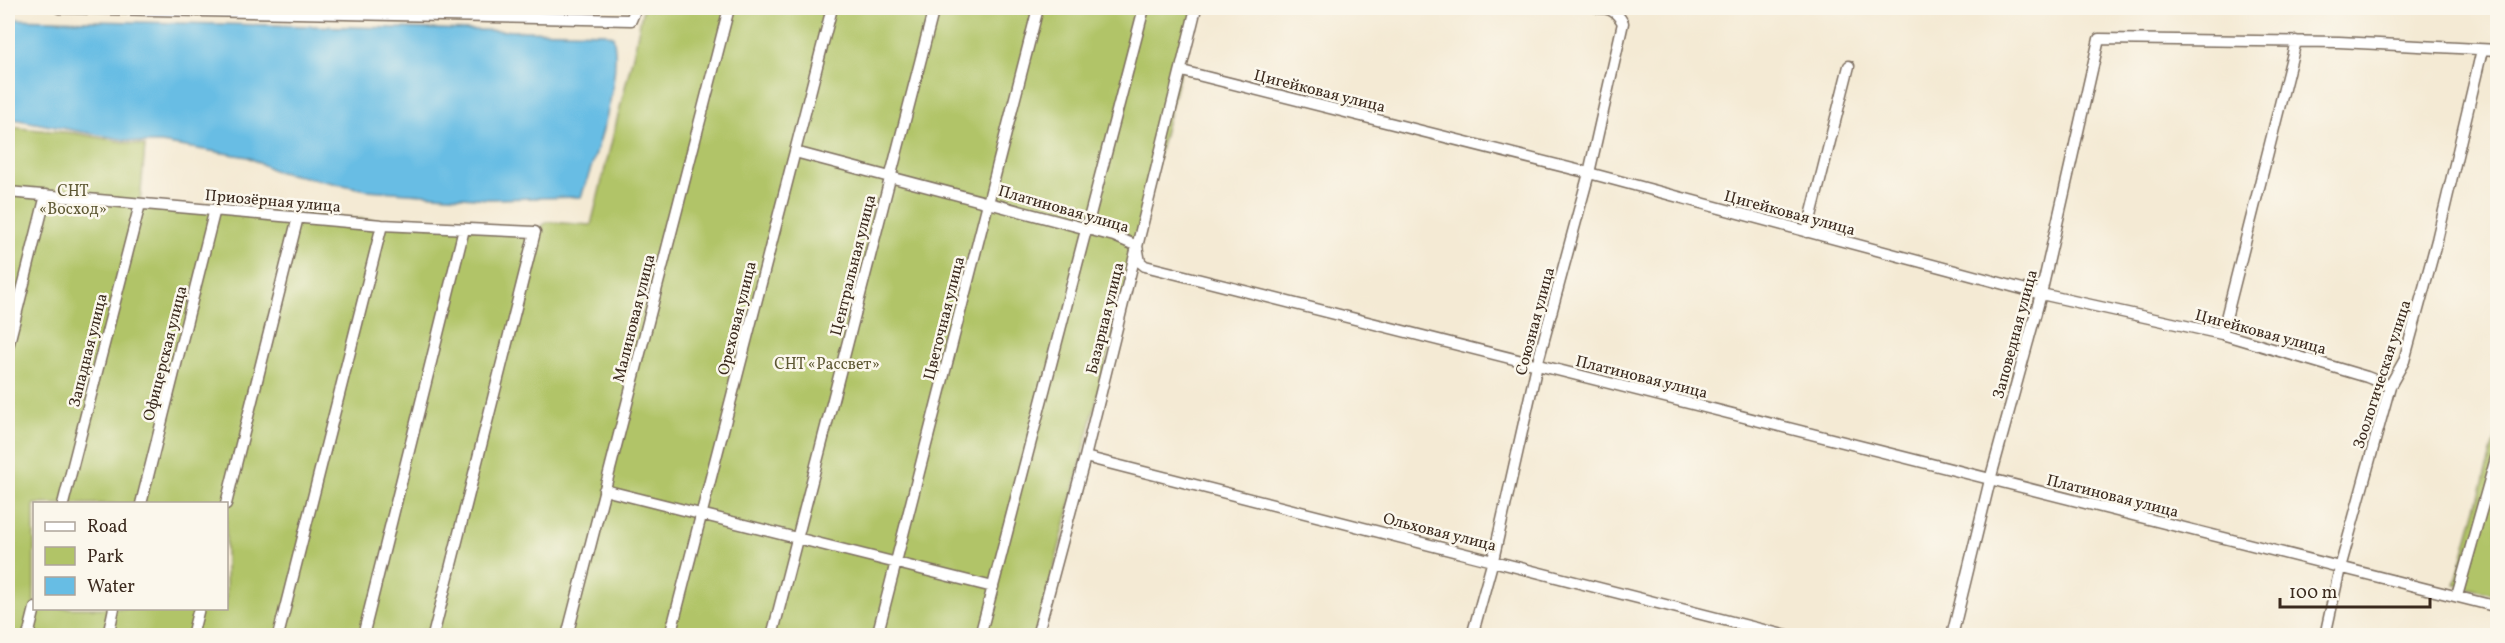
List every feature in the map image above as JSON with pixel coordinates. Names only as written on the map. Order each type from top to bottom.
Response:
[{"type":"street","points":[[59,8],[631,20],[636,8]]},
{"type":"street","name":"Малиновая улица","points":[[567,636],[729,8]]},
{"type":"street","name":"Ореховая улица","points":[[670,636],[832,8]]},
{"type":"street","name":"Центральная улица","points":[[772,636],[934,8]]},
{"type":"street","name":"Цветочная улица","points":[[877,636],[1038,8]]},
{"type":"street","points":[[980,636],[1144,8]]},
{"type":"street","name":"Базарная улица","points":[[1037,636],[1085,457],[1196,8]]},
{"type":"street","name":"Союзная улица","points":[[1472,636],[1493,560],[1537,365],[1588,173],[1623,23],[1612,10],[1598,8]]},
{"type":"street","name":"Заповедная улица","points":[[1952,636],[1990,480],[2041,294],[2099,39],[2296,41]]},
{"type":"street","points":[[2222,334],[2296,41],[2498,50]]},
{"type":"street","name":"Зоологическая улица","points":[[2325,636],[2340,568],[2390,386],[2404,361],[2437,240],[2482,50]]},
{"type":"street","points":[[1807,232],[1849,66]]},
{"type":"street","name":"Цигейковая улица","points":[[1182,71],[1588,173],[2041,294],[2222,334],[2390,386]]},
{"type":"street","name":"Платиновая улица","points":[[795,152],[1086,228],[1137,246],[1140,262],[1145,266],[2498,607]]},
{"type":"street","name":"Приозёрная улица","points":[[8,192],[382,225],[535,232],[433,636]]},
{"type":"street","points":[[8,346],[46,195]]},
{"type":"street","name":"Западная улица","points":[[64,502],[140,204]]},
{"type":"street","name":"Офицерская улица","points":[[142,502],[215,209]]},
{"type":"street","points":[[227,502],[298,217]]},
{"type":"street","points":[[278,636],[382,225]]},
{"type":"street","points":[[363,636],[464,229]]},
{"type":"street","points":[[2457,596],[2498,452]]},
{"type":"street","name":"Ольховая улица","points":[[1085,457],[1787,636]]},
{"type":"street","points":[[604,490],[993,587]]},
{"type":"street","points":[[2485,495],[2498,498]]},
{"type":"street","points":[[28,636],[35,610]]},
{"type":"street","points":[[108,636],[114,610]]},
{"type":"street","points":[[192,636],[199,610]]},
{"type":"green space","name":"СНТ «Рассвет»","points":[[643,8],[1196,8],[1037,635],[8,636],[8,127],[74,133],[145,146],[140,203],[535,232],[547,222],[591,225]]},
{"type":"green space","points":[[2497,431],[2497,595],[2455,585]]},
{"type":"water","points":[[8,19],[605,33],[613,36],[614,73],[606,117],[581,197],[489,199],[367,190],[275,171],[248,157],[161,143],[141,143],[8,118]]},
{"type":"park label","name":"СНТ «Восход»","points":[[73,199]]}]
